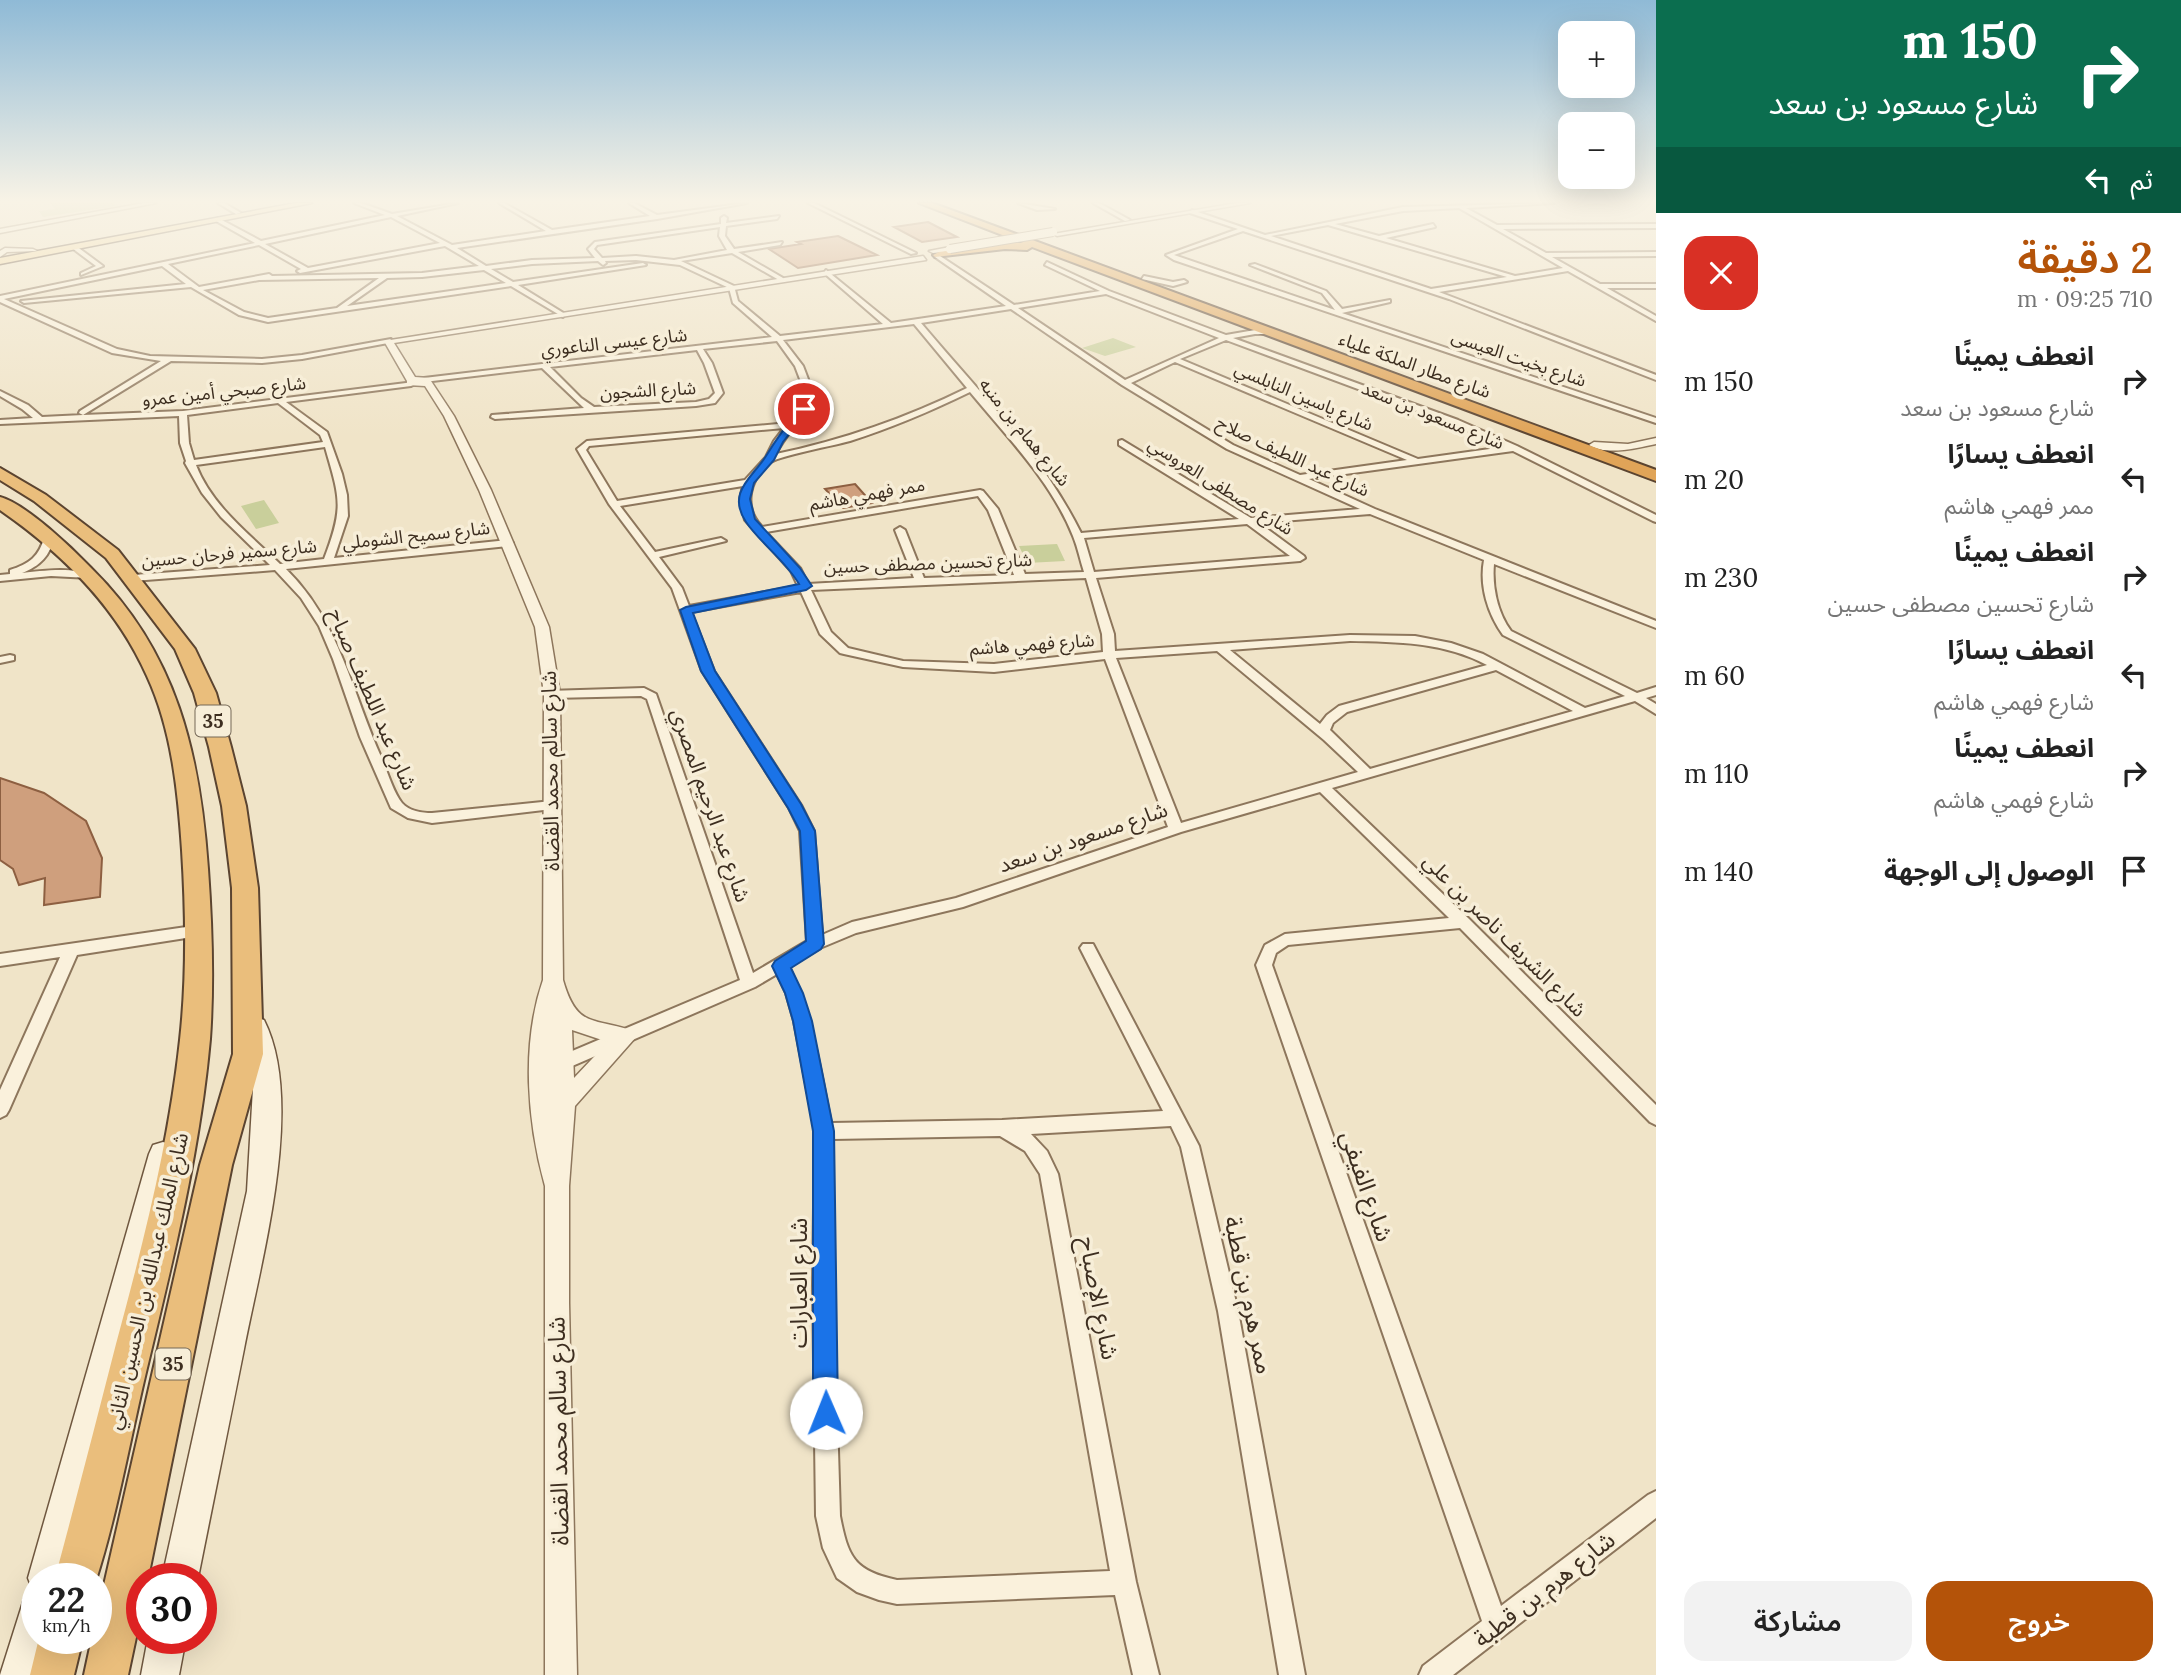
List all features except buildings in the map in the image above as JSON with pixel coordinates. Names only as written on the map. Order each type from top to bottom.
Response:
[{"type":"highway","name":"شارع مطار الملكة علياء","points":[[1140,281],[1243,326],[1273,332],[1656,476]]},
{"type":"highway","name":"شارع مطار الملكة علياء","points":[[1157,281],[1185,288],[1656,468]]},
{"type":"highway","name":"شارع الملك عبدالله بن الحسين الثاني","points":[[0,473],[91,536],[133,578],[185,649],[205,693],[220,747],[234,806],[245,888],[248,1054],[216,1165],[106,1675]]},
{"type":"highway","name":"شارع الملك عبدالله بن الحسين الثاني","points":[[0,502],[48,537],[111,601],[136,636],[162,689],[181,758],[192,813],[200,931],[195,1037],[173,1191],[80,1563]]},
{"type":"highway","points":[[52,1675],[57,1654]]},
{"type":"main road","points":[[183,1563],[261,1191],[267,1128],[267,1072],[248,1005]]},
{"type":"main road","points":[[50,1563],[195,1037]]},
{"type":"main road","points":[[19,1675],[25,1654]]},
{"type":"main road","points":[[160,1675],[164,1654]]},
{"type":"street","points":[[51,287],[56,281]]},
{"type":"street","points":[[2,300],[80,281]]},
{"type":"street","points":[[188,281],[246,317],[257,320],[334,313],[542,281]]},
{"type":"street","points":[[2,300],[196,287],[237,281]]},
{"type":"street","points":[[334,313],[378,281]]},
{"type":"street","points":[[510,281],[562,314]]},
{"type":"street","points":[[614,504],[748,482],[770,458],[790,425],[804,409],[810,395],[804,373],[779,339],[735,302],[732,287],[722,281]]},
{"type":"street","points":[[2,300],[115,351],[169,359],[262,361],[768,281]]},
{"type":"street","points":[[837,281],[889,325]]},
{"type":"street","name":"شارع عبد اللطيف صلاح","points":[[972,281],[1125,383],[1230,447],[1372,511],[1656,625]]},
{"type":"street","name":"شارع مسعود بن سعد","points":[[1083,281],[1224,337],[1434,413],[1514,448],[1656,519]]},
{"type":"street","points":[[1159,281],[1185,288]]},
{"type":"street","name":"شارع بخيت العيسى","points":[[1241,281],[1656,421]]},
{"type":"street","points":[[1246,283],[1254,281]]},
{"type":"street","points":[[1296,281],[1325,292],[1337,312],[1388,301]]},
{"type":"street","points":[[1400,281],[1656,378]]},
{"type":"street","points":[[1430,291],[1488,281]]},
{"type":"street","points":[[1590,281],[1656,319]]},
{"type":"street","points":[[1173,284],[1185,288]]},
{"type":"street","points":[[1598,286],[1656,286]]},
{"type":"street","name":"شارع عيسى الناعوري","points":[[419,382],[457,375],[916,322],[1107,292]]},
{"type":"street","name":"شارع همام بن منبه","points":[[916,322],[1045,477],[1078,536],[1108,634],[1109,655],[1176,829]]},
{"type":"street","points":[[1125,383],[1243,326],[1273,332]]},
{"type":"street","name":"شارع سالم محمد القضاة","points":[[394,342],[419,382],[449,416],[508,542],[542,627],[552,694],[553,979],[561,1008],[546,1141],[550,1167],[557,1186]]},
{"type":"street","name":"شارع الشجون","points":[[543,365],[578,401],[592,410],[696,404],[712,401],[719,393],[699,348]]},
{"type":"street","points":[[83,413],[169,359]]},
{"type":"street","name":"شارع ياسين النابلسي","points":[[1177,360],[1418,462]]},
{"type":"street","points":[[1627,366],[1656,366]]},
{"type":"street","name":"شارع صبحي أمين عمرو","points":[[0,422],[183,413],[419,382]]},
{"type":"street","points":[[770,458],[826,446],[879,429],[920,414],[970,389]]},
{"type":"street","points":[[0,393],[25,407],[40,420]]},
{"type":"street","points":[[281,402],[324,434],[328,444],[342,495],[343,512],[342,526],[328,562]]},
{"type":"street","points":[[495,417],[592,410]]},
{"type":"street","name":"شارع عبد اللطيف صباح","points":[[183,413],[189,463],[198,480],[223,515],[279,567],[321,619],[331,637],[364,731],[396,805],[405,813],[432,818],[552,805]]},
{"type":"street","points":[[790,425],[583,445],[581,449],[614,504],[677,588],[708,671],[796,808],[807,831],[815,944]]},
{"type":"street","points":[[1594,445],[1636,446],[1656,441]]},
{"type":"street","name":"شارع مصطفى العروسي","points":[[1090,575],[1300,558],[1249,521],[1122,443]]},
{"type":"street","points":[[189,463],[328,444]]},
{"type":"street","points":[[1636,446],[1640,462]]},
{"type":"street","points":[[1299,478],[1514,448]]},
{"type":"street","name":"شارع فهمي هاشم","points":[[748,482],[745,492],[746,510],[750,520],[796,570],[806,586],[826,634],[844,651],[880,661],[994,668],[1109,655],[1219,647],[1350,638],[1415,639],[1447,645],[1497,666],[1584,712]]},
{"type":"street","name":"ممر فهمي هاشم","points":[[760,530],[980,493],[997,517],[1021,578]]},
{"type":"street","points":[[1078,536],[1372,511]]},
{"type":"street","points":[[900,530],[920,580]]},
{"type":"street","points":[[0,577],[39,561],[47,551],[48,537]]},
{"type":"street","points":[[654,555],[721,541]]},
{"type":"street","name":"شارع سميح الشوملي","points":[[328,562],[508,542]]},
{"type":"street","points":[[1490,557],[1486,570],[1488,583],[1501,625],[1507,634],[1637,697],[1656,710]]},
{"type":"street","name":"شارع سمير فرحان حسين","points":[[133,578],[328,562]]},
{"type":"street","points":[[0,577],[51,573],[86,576]]},
{"type":"street","name":"شارع تحسين مصطفى حسين","points":[[686,610],[806,586],[1090,575]]},
{"type":"street","points":[[1219,647],[1328,737],[1366,773]]},
{"type":"street","points":[[1328,737],[1324,730],[1325,722],[1343,709],[1497,666]]},
{"type":"street","name":"شارع مسعود بن سعد","points":[[553,1066],[748,983],[815,944],[852,928],[958,903],[1176,829],[1656,691]]},
{"type":"street","name":"شارع عبد الرحيم المصري","points":[[552,694],[645,692],[652,697],[748,983]]},
{"type":"street","name":"شارع الشريف ناصر بن علي","points":[[1322,786],[1463,922],[1656,1117]]},
{"type":"street","name":"شارع الفيفي","points":[[1463,922],[1285,940],[1270,949],[1264,965],[1496,1626]]},
{"type":"street","points":[[0,960],[200,931]]},
{"type":"street","name":"ممر هرم بن قطبة","points":[[1088,948],[1190,1146],[1228,1311],[1292,1675]]},
{"type":"street","points":[[0,1110],[71,951]]},
{"type":"street","name":"شارع العبارات","points":[[781,966],[794,993],[802,1021],[824,1131],[823,1285],[827,1475],[828,1516],[834,1552],[850,1575],[869,1588],[897,1592],[1124,1582]]},
{"type":"street","name":"شارع سالم محمد القضاة","points":[[553,979],[543,1014],[553,1066],[564,1103],[557,1186],[561,1675]]},
{"type":"street","points":[[561,1008],[574,1022],[588,1029],[626,1037]]},
{"type":"street","points":[[564,1103],[626,1037]]},
{"type":"street","points":[[1002,1128],[1177,1118]]},
{"type":"street","name":"شارع الإصباح","points":[[824,1131],[1002,1128],[1027,1139],[1033,1145],[1049,1174],[1124,1582],[1146,1675]]},
{"type":"street","name":"شارع هرم بن قطبة","points":[[1432,1675],[1656,1503]]},
{"type":"green space","points":[[1113,338],[1136,347],[1105,356],[1082,348]]},
{"type":"green space","points":[[264,500],[279,523],[256,529],[241,506]]},
{"type":"green space","points":[[1057,544],[1065,561],[1027,563],[1019,546]]},
{"type":"route","points":[[804,409],[778,441],[770,458],[748,482],[745,499],[750,520],[796,570],[806,586],[686,610],[708,671],[796,808],[807,831],[815,944],[781,966],[794,993],[802,1021],[824,1131],[826,1413]]}]
